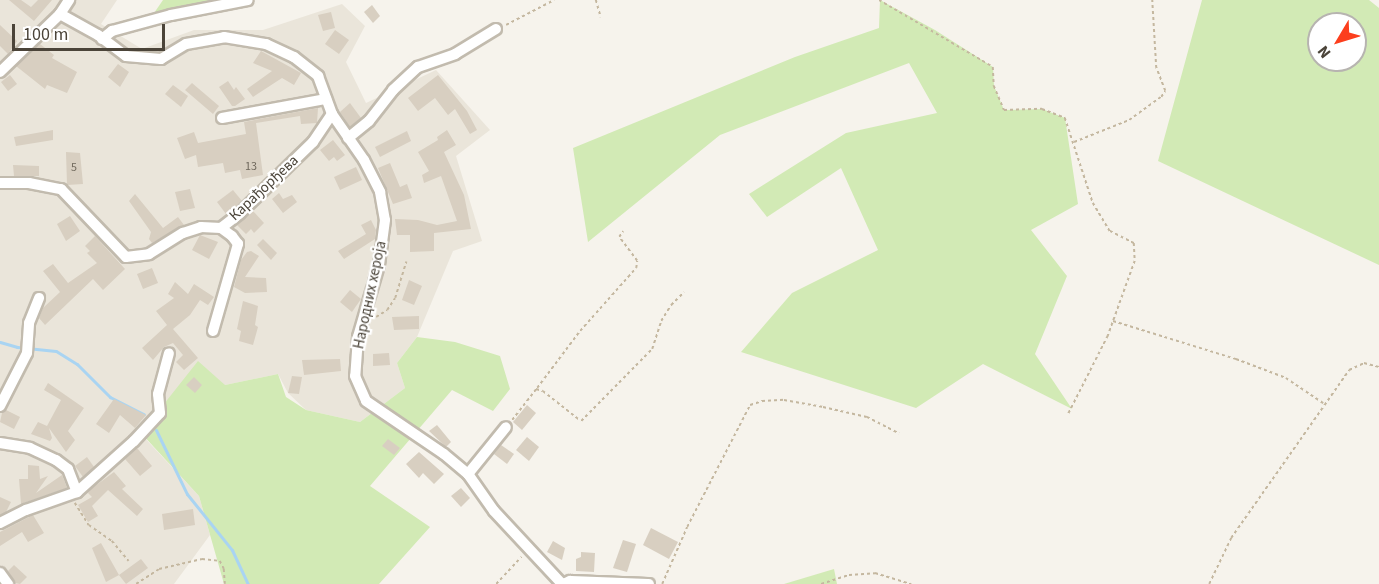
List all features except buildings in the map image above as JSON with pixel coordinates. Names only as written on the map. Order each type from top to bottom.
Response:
[{"type":"street","points":[[0,72],[60,14],[69,0]]},
{"type":"street","points":[[102,39],[112,31],[171,15],[248,0]]},
{"type":"street","name":"Народних хероја","points":[[60,14],[126,56],[161,59],[186,44],[224,37],[266,44],[294,57],[318,76],[332,114],[380,192],[385,220],[379,265],[363,323],[355,376],[366,401],[444,454],[468,474],[528,550],[562,584]]},
{"type":"street","points":[[348,138],[369,121],[393,90],[418,67],[455,54],[496,29]]},
{"type":"street","points":[[222,118],[326,99]]},
{"type":"street","name":"Карађорђева","points":[[0,183],[30,183],[61,189],[126,257],[149,254],[183,232],[201,227],[221,228],[240,213],[313,142],[332,114]]},
{"type":"street","points":[[213,330],[237,244],[232,236],[221,228]]},
{"type":"street","points":[[0,406],[27,353],[29,323],[39,298]]},
{"type":"street","points":[[0,523],[26,510],[74,493],[134,441],[160,413],[158,394],[169,353]]},
{"type":"street","points":[[468,474],[506,427]]},
{"type":"street","points":[[0,443],[30,448],[56,460],[68,469],[74,493]]},
{"type":"street","points":[[0,573],[8,584]]},
{"type":"street","points":[[562,584],[570,581],[649,584]]},
{"type":"path","points":[[496,29],[554,0]]},
{"type":"path","points":[[596,0],[601,17]]},
{"type":"path","points":[[879,0],[993,67],[994,87],[1004,110],[1042,109],[1065,118],[1093,203],[1110,231],[1134,243],[1135,261],[1113,321],[1068,415]]},
{"type":"path","points":[[1073,142],[1130,120],[1161,98],[1165,90],[1156,68],[1152,0]]},
{"type":"path","points":[[506,427],[580,331],[636,268],[637,261],[619,237],[622,231]]},
{"type":"path","points":[[363,323],[387,310],[395,298],[406,262]]},
{"type":"path","points":[[536,389],[543,391],[581,421],[652,349],[662,321],[671,305],[684,292]]},
{"type":"path","points":[[1113,321],[1286,378],[1323,404]]},
{"type":"path","points":[[1209,584],[1231,538],[1349,370],[1364,363],[1379,367]]},
{"type":"path","points":[[662,584],[687,527],[750,405],[762,401],[784,400],[824,407],[867,417],[899,433]]},
{"type":"path","points":[[74,493],[89,525],[112,541],[129,561]]},
{"type":"path","points":[[496,584],[528,550]]},
{"type":"path","points":[[136,584],[159,569],[202,559],[220,561],[224,569],[225,584]]},
{"type":"path","points":[[821,584],[849,575],[875,573],[911,584]]},
{"type":"shaded area","points":[[0,0],[117,0],[101,24],[142,49],[194,30],[263,30],[342,4],[365,26],[346,62],[366,103],[436,70],[490,130],[456,156],[482,241],[453,251],[417,337],[397,363],[405,388],[360,422],[306,410],[288,393],[278,374],[225,385],[160,413],[141,434],[199,496],[210,535],[174,584],[0,584]]},
{"type":"green space","points":[[163,0],[247,0],[152,16]]},
{"type":"green space","points":[[880,0],[935,30],[993,67],[994,86],[1004,110],[1042,109],[1065,118],[1078,204],[1031,230],[1067,276],[1035,354],[1072,409],[983,364],[916,408],[741,352],[792,293],[878,250],[841,168],[767,217],[749,194],[846,133],[937,113],[909,63],[720,135],[588,242],[573,148],[795,57],[879,28]]},
{"type":"green space","points":[[1202,0],[1369,0],[1379,8],[1379,265],[1158,161]]},
{"type":"green space","points":[[417,337],[455,342],[500,356],[510,389],[493,411],[452,390],[370,486],[430,527],[379,584],[224,584],[199,496],[141,433],[198,361],[225,385],[278,374],[286,397],[306,410],[360,422],[405,388],[397,363]]},
{"type":"green space","points":[[834,569],[837,584],[784,584]]},
{"type":"waterway","points":[[0,342],[17,347],[56,351],[77,364],[110,397],[144,414]]},
{"type":"waterway","points":[[156,430],[187,494],[232,550],[248,584]]}]
